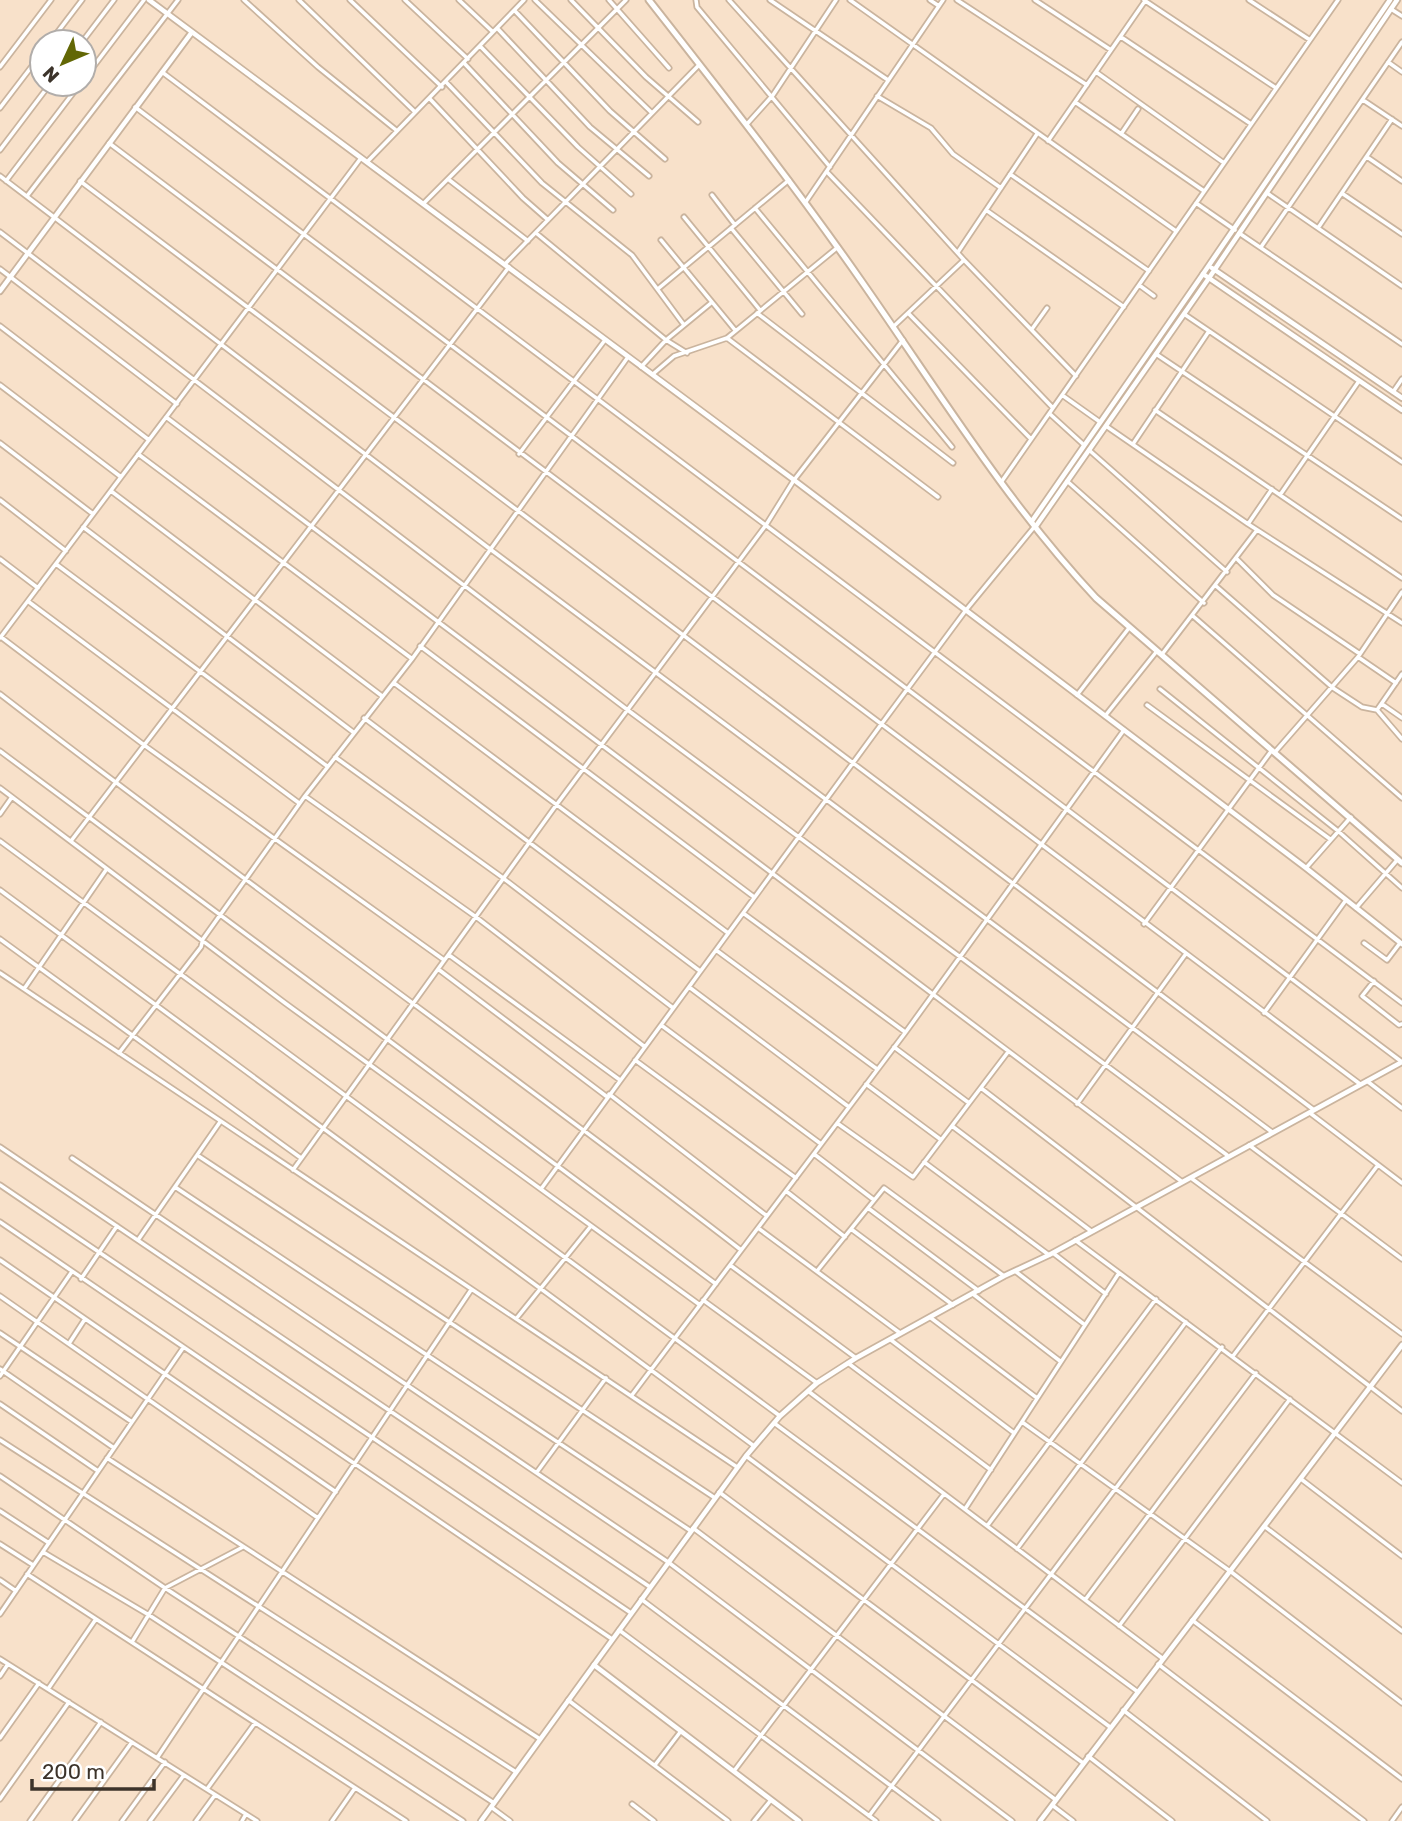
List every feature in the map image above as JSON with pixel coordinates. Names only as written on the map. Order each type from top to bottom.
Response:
[{"type":"main road","points":[[649,0],[789,180],[1002,481],[1081,582],[1400,861]]},
{"type":"street","points":[[0,67],[51,0]]},
{"type":"street","points":[[61,28],[82,0]]},
{"type":"street","points":[[93,28],[114,0]]},
{"type":"street","points":[[98,61],[144,0]]},
{"type":"street","points":[[149,0],[794,480],[1229,809],[1401,944],[1387,960],[1364,943]]},
{"type":"street","points":[[27,196],[166,12],[178,0]]},
{"type":"street","points":[[244,0],[318,67],[396,130]]},
{"type":"street","points":[[299,0],[415,112]]},
{"type":"street","points":[[350,0],[442,87]]},
{"type":"street","points":[[405,0],[466,61],[512,115],[582,185],[613,210]]},
{"type":"street","points":[[459,0],[493,32]]},
{"type":"street","points":[[513,0],[519,5]]},
{"type":"street","points":[[367,162],[524,0]]},
{"type":"street","points":[[535,0],[652,113]]},
{"type":"street","points":[[571,0],[668,97],[698,122]]},
{"type":"street","points":[[608,0],[669,68]]},
{"type":"street","points":[[424,203],[626,0]]},
{"type":"street","points":[[695,0],[697,7],[773,95],[830,167]]},
{"type":"street","points":[[729,0],[792,66],[851,136],[964,260],[1076,376]]},
{"type":"street","points":[[770,0],[888,80]]},
{"type":"street","points":[[747,124],[773,95],[836,0]]},
{"type":"street","points":[[850,0],[1176,231]]},
{"type":"street","points":[[930,0],[939,6]]},
{"type":"street","points":[[805,202],[943,0]]},
{"type":"street","points":[[957,0],[1087,85]]},
{"type":"street","points":[[1035,0],[1111,50]]},
{"type":"street","points":[[1250,0],[1310,40]]},
{"type":"street","points":[[1002,481],[1337,2],[1330,0]]},
{"type":"street","points":[[541,1189],[583,1128],[966,610],[1030,531],[1084,445],[1203,274],[1266,192],[1379,22],[1390,0]]},
{"type":"street","points":[[1034,523],[1068,481],[1209,278],[1237,231],[1379,22],[1397,0]]},
{"type":"street","points":[[1048,141],[1145,1],[1276,88]]},
{"type":"street","points":[[1391,9],[1402,16]]},
{"type":"street","points":[[514,10],[610,111],[665,159]]},
{"type":"street","points":[[498,28],[590,127],[649,176]]},
{"type":"street","points":[[0,290],[192,32]]},
{"type":"street","points":[[1121,37],[1251,124]]},
{"type":"street","points":[[1261,247],[1402,41]]},
{"type":"street","points":[[480,46],[599,167],[631,194]]},
{"type":"street","points":[[1388,62],[1402,72]]},
{"type":"street","points":[[71,841],[451,344],[507,265],[699,65]]},
{"type":"street","points":[[0,108],[28,71]]},
{"type":"street","points":[[162,72],[332,197],[1402,1003]]},
{"type":"street","points":[[1096,72],[1224,163]]},
{"type":"street","points":[[446,82],[542,183],[632,255],[684,325]]},
{"type":"street","points":[[877,96],[932,128],[953,154],[1001,188]]},
{"type":"street","points":[[0,150],[39,98]]},
{"type":"street","points":[[6,181],[69,98]]},
{"type":"street","points":[[429,99],[548,220]]},
{"type":"street","points":[[1362,99],[1402,126]]},
{"type":"street","points":[[1075,102],[1204,191]]},
{"type":"street","points":[[135,107],[1402,1062],[1051,1254],[1004,1276],[902,1335],[856,1358],[817,1383],[780,1416],[737,1467],[481,1821]]},
{"type":"street","points":[[1121,134],[1138,109]]},
{"type":"street","points":[[1318,228],[1392,119]]},
{"type":"street","points":[[958,252],[1037,134]]},
{"type":"street","points":[[109,143],[1040,847],[1360,1085]]},
{"type":"street","points":[[1367,157],[1402,181]]},
{"type":"street","points":[[361,158],[306,235],[0,637],[144,745],[444,960]]},
{"type":"street","points":[[827,172],[1053,408]]},
{"type":"street","points":[[1010,174],[1149,271]]},
{"type":"street","points":[[0,176],[368,453],[490,549],[1272,1132]]},
{"type":"street","points":[[448,179],[528,241]]},
{"type":"street","points":[[659,288],[789,180]]},
{"type":"street","points":[[80,181],[1158,992],[1402,1183]]},
{"type":"street","points":[[1266,192],[1402,286]]},
{"type":"street","points":[[1342,194],[1402,234]]},
{"type":"street","points":[[712,195],[733,227],[802,314]]},
{"type":"street","points":[[1196,203],[1400,343],[1402,337]]},
{"type":"street","points":[[755,208],[952,447]]},
{"type":"street","points":[[986,210],[1124,307]]},
{"type":"street","points":[[684,218],[759,312],[953,463]]},
{"type":"street","points":[[0,232],[464,586],[1227,1156]]},
{"type":"street","points":[[536,233],[666,340],[688,353]]},
{"type":"street","points":[[661,240],[736,330]]},
{"type":"street","points":[[653,374],[674,356],[727,338],[838,247]]},
{"type":"street","points":[[894,327],[964,260]]},
{"type":"street","points":[[1209,266],[1402,398]]},
{"type":"street","points":[[0,269],[177,404]]},
{"type":"street","points":[[1203,274],[1402,410]]},
{"type":"street","points":[[1139,285],[1154,296]]},
{"type":"street","points":[[641,367],[666,340],[712,303]]},
{"type":"street","points":[[1032,330],[1047,308]]},
{"type":"street","points":[[908,313],[1031,440]]},
{"type":"street","points":[[1184,314],[1402,463]]},
{"type":"street","points":[[0,326],[149,440]]},
{"type":"street","points":[[1133,444],[1209,331]]},
{"type":"street","points":[[727,338],[938,497]]},
{"type":"street","points":[[519,454],[605,340]]},
{"type":"street","points":[[293,1170],[529,842],[766,525],[794,480],[903,340]]},
{"type":"street","points":[[1156,354],[1402,519]]},
{"type":"street","points":[[119,1054],[201,947],[203,939],[304,796],[363,717],[412,659],[628,357]]},
{"type":"street","points":[[1393,392],[1402,379]]},
{"type":"street","points":[[1280,495],[1359,381]]},
{"type":"street","points":[[0,384],[121,477]]},
{"type":"street","points":[[1062,396],[1100,422]]},
{"type":"street","points":[[1155,410],[1402,578]]},
{"type":"street","points":[[1049,413],[1084,445]]},
{"type":"street","points":[[166,417],[1181,1181]]},
{"type":"street","points":[[1106,426],[1257,530],[1402,622]]},
{"type":"street","points":[[0,443],[93,514]]},
{"type":"street","points":[[1089,450],[1227,572]]},
{"type":"street","points":[[138,454],[412,659]]},
{"type":"street","points":[[1068,481],[1204,603]]},
{"type":"street","points":[[1248,524],[1272,489]]},
{"type":"street","points":[[111,491],[382,696]]},
{"type":"street","points":[[0,500],[66,551]]},
{"type":"street","points":[[83,527],[353,732]]},
{"type":"street","points":[[1105,716],[1204,603],[1257,530]]},
{"type":"street","points":[[0,559],[37,588]]},
{"type":"street","points":[[1237,559],[1273,594],[1396,683]]},
{"type":"street","points":[[56,564],[327,766]]},
{"type":"street","points":[[1216,586],[1333,688],[1362,707],[1377,710],[1402,739]]},
{"type":"street","points":[[1144,925],[1250,778],[1333,688],[1359,656],[1402,592]]},
{"type":"street","points":[[28,601],[299,803]]},
{"type":"street","points":[[1193,616],[1402,798]]},
{"type":"street","points":[[1077,695],[1130,626]]},
{"type":"street","points":[[0,627],[5,631]]},
{"type":"street","points":[[420,646],[754,897]]},
{"type":"street","points":[[1377,710],[1402,674]]},
{"type":"street","points":[[393,682],[728,933]]},
{"type":"street","points":[[1160,689],[1338,831],[1402,888]]},
{"type":"street","points":[[0,694],[116,783],[583,1128],[741,1250]]},
{"type":"street","points":[[1382,704],[1402,718]]},
{"type":"street","points":[[1147,705],[1250,778],[1329,839]]},
{"type":"street","points":[[363,717],[700,971]]},
{"type":"street","points":[[632,1395],[905,1033],[1124,730]]},
{"type":"street","points":[[0,751],[716,1284]]},
{"type":"street","points":[[334,757],[503,878],[673,1008]]},
{"type":"street","points":[[0,788],[369,1064],[700,1305]]},
{"type":"street","points":[[304,796],[476,917],[645,1047]]},
{"type":"street","points":[[0,814],[12,797]]},
{"type":"street","points":[[1306,868],[1351,817]]},
{"type":"street","points":[[0,841],[780,1416]]},
{"type":"street","points":[[1356,908],[1400,861]]},
{"type":"street","points":[[24,989],[107,869]]},
{"type":"street","points":[[0,890],[754,1446]]},
{"type":"street","points":[[1264,1013],[1346,900]]},
{"type":"street","points":[[743,913],[905,1033]]},
{"type":"street","points":[[0,939],[302,1158]]},
{"type":"street","points":[[716,950],[877,1069]]},
{"type":"street","points":[[448,954],[620,1080]]},
{"type":"street","points":[[1077,1104],[1185,955]]},
{"type":"street","points":[[438,969],[767,1216]]},
{"type":"street","points":[[0,973],[737,1467]]},
{"type":"street","points":[[1374,981],[1362,996],[1399,1025],[1402,1024]]},
{"type":"street","points":[[689,987],[849,1107]]},
{"type":"street","points":[[661,1025],[821,1144]]},
{"type":"street","points":[[894,1047],[969,1103]]},
{"type":"street","points":[[837,1122],[913,1177],[1008,1052]]},
{"type":"street","points":[[635,1060],[796,1178]]},
{"type":"street","points":[[1367,1082],[1402,1108]]},
{"type":"street","points":[[866,1084],[941,1140]]},
{"type":"street","points":[[981,1088],[1402,1411]]},
{"type":"street","points":[[138,1240],[220,1122]]},
{"type":"street","points":[[952,1126],[1091,1231]]},
{"type":"street","points":[[1249,1145],[1402,1259]]},
{"type":"street","points":[[0,1147],[650,1587]]},
{"type":"street","points":[[814,1154],[874,1200]]},
{"type":"street","points":[[197,1155],[715,1498]]},
{"type":"street","points":[[72,1158],[668,1562],[1012,1821]]},
{"type":"street","points":[[925,1162],[1105,1294]]},
{"type":"street","points":[[1233,1356],[1378,1165]]},
{"type":"street","points":[[1190,1177],[1402,1334]]},
{"type":"street","points":[[0,1185],[631,1613]]},
{"type":"street","points":[[175,1187],[692,1529],[944,1716],[1073,1821]]},
{"type":"street","points":[[817,1271],[884,1188],[1004,1276]]},
{"type":"street","points":[[786,1191],[845,1237]]},
{"type":"street","points":[[868,1208],[979,1291]]},
{"type":"street","points":[[0,1222],[71,1273],[612,1639]]},
{"type":"street","points":[[81,1279],[118,1225]]},
{"type":"street","points":[[516,1319],[591,1226]]},
{"type":"street","points":[[758,1228],[902,1335]]},
{"type":"street","points":[[851,1229],[953,1306]]},
{"type":"street","points":[[1075,1240],[1402,1483]]},
{"type":"street","points":[[0,1260],[336,1492]]},
{"type":"street","points":[[730,1265],[856,1358]]},
{"type":"street","points":[[1015,1271],[1085,1325]]},
{"type":"street","points":[[0,1376],[71,1273]]},
{"type":"street","points":[[965,1509],[1119,1273]]},
{"type":"street","points":[[157,1758],[471,1290]]},
{"type":"street","points":[[973,1294],[1061,1361]]},
{"type":"street","points":[[0,1296],[70,1342],[318,1518]]},
{"type":"street","points":[[987,1526],[1156,1299]]},
{"type":"street","points":[[704,1300],[817,1383]]},
{"type":"street","points":[[931,1318],[1037,1398]]},
{"type":"street","points":[[70,1342],[85,1319]]},
{"type":"street","points":[[1017,1549],[1186,1322]]},
{"type":"street","points":[[0,1334],[132,1422]]},
{"type":"street","points":[[891,1340],[1014,1433]]},
{"type":"street","points":[[1040,1821],[1402,1345]]},
{"type":"street","points":[[0,1614],[183,1348]]},
{"type":"street","points":[[869,1816],[1222,1348]]},
{"type":"street","points":[[848,1363],[991,1469]]},
{"type":"street","points":[[2,1370],[114,1448]]},
{"type":"street","points":[[1085,1600],[1256,1373]]},
{"type":"street","points":[[537,1472],[606,1378]]},
{"type":"street","points":[[808,1391],[1162,1658]]},
{"type":"street","points":[[1119,1626],[1290,1399]]},
{"type":"street","points":[[0,1404],[98,1471]]},
{"type":"street","points":[[1022,1422],[1230,1571],[1402,1703]]},
{"type":"street","points":[[774,1423],[1138,1692]]},
{"type":"street","points":[[0,1440],[516,1773]]},
{"type":"street","points":[[746,1456],[1110,1727]]},
{"type":"street","points":[[107,1458],[540,1739]]},
{"type":"street","points":[[0,1476],[493,1805],[510,1821]]},
{"type":"street","points":[[1301,1479],[1402,1556]]},
{"type":"street","points":[[719,1492],[1083,1763]]},
{"type":"street","points":[[734,1771],[944,1494]]},
{"type":"street","points":[[0,1511],[49,1543]]},
{"type":"street","points":[[1264,1526],[1402,1631]]},
{"type":"street","points":[[0,1544],[33,1565]]},
{"type":"street","points":[[132,1642],[165,1588],[243,1548]]},
{"type":"street","points":[[43,1552],[149,1615],[463,1821]]},
{"type":"street","points":[[27,1574],[406,1821]]},
{"type":"street","points":[[0,1580],[16,1591]]},
{"type":"street","points":[[640,1600],[938,1821]]},
{"type":"street","points":[[48,1689],[96,1619]]},
{"type":"street","points":[[1192,1620],[1402,1779]]},
{"type":"street","points":[[618,1630],[876,1821]]},
{"type":"street","points":[[0,1659],[257,1821]]},
{"type":"street","points":[[0,1676],[8,1664]]},
{"type":"street","points":[[1158,1664],[1364,1821]]},
{"type":"street","points":[[594,1665],[799,1821]]},
{"type":"street","points":[[0,1738],[39,1683]]},
{"type":"street","points":[[568,1700],[728,1821]]},
{"type":"street","points":[[0,1800],[69,1702]]},
{"type":"street","points":[[1123,1710],[1267,1821]]},
{"type":"street","points":[[30,1821],[101,1723]]},
{"type":"street","points":[[207,1789],[255,1723]]},
{"type":"street","points":[[655,1765],[681,1731]]},
{"type":"street","points":[[75,1821],[132,1742]]},
{"type":"street","points":[[1088,1756],[1172,1821]]},
{"type":"street","points":[[121,1821],[165,1762]]},
{"type":"street","points":[[150,1821],[184,1775]]},
{"type":"street","points":[[332,1821],[355,1788]]},
{"type":"street","points":[[196,1821],[215,1795]]},
{"type":"street","points":[[754,1821],[771,1800]]},
{"type":"street","points":[[632,1804],[654,1821]]},
{"type":"street","points":[[1392,1821],[1402,1807]]},
{"type":"street","points":[[242,1821],[246,1814]]}]
